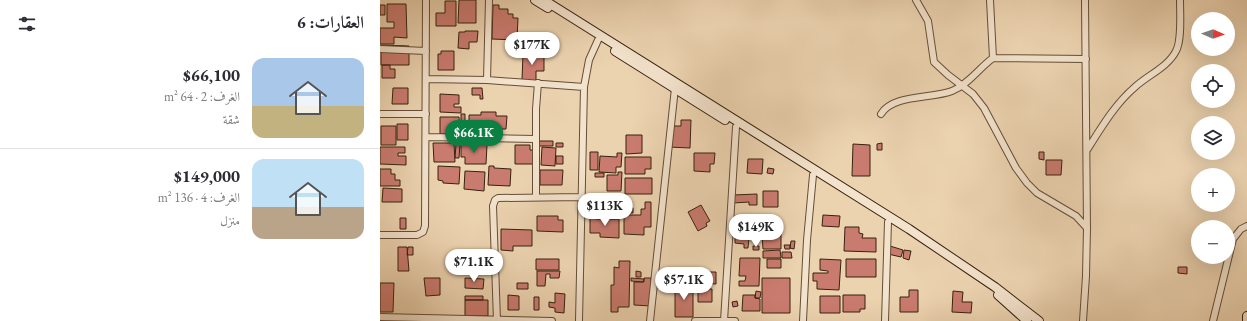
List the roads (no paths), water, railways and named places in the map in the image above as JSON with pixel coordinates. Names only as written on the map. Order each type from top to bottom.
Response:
[{"type":"street","points":[[380,235],[417,235],[423,232],[425,226],[426,0]]},
{"type":"street","points":[[487,80],[489,0]]},
{"type":"street","points":[[535,0],[598,40],[646,67],[675,88],[888,222],[994,292],[1028,321]]},
{"type":"street","points":[[544,0],[646,67],[910,229],[996,287],[1036,320]]},
{"type":"street","points":[[916,0],[928,21],[934,62],[973,94],[984,108],[1016,168],[1026,183],[1037,193],[1076,216],[1087,228]]},
{"type":"street","points":[[990,0],[993,58]]},
{"type":"street","points":[[1082,321],[1086,276],[1087,228],[1085,0]]},
{"type":"street","points":[[1087,150],[1117,105],[1134,87],[1169,61],[1177,51],[1179,44],[1180,0]]},
{"type":"street","points":[[579,321],[584,87],[589,60],[598,40]]},
{"type":"street","points":[[380,49],[426,51]]},
{"type":"street","points":[[881,114],[894,102],[940,94],[963,85],[993,58],[1086,59]]},
{"type":"street","points":[[426,79],[487,80],[584,87]]},
{"type":"street","points":[[536,197],[535,139],[538,83]]},
{"type":"street","points":[[650,321],[675,88]]},
{"type":"street","points":[[380,114],[426,114]]},
{"type":"street","points":[[724,321],[736,127]]},
{"type":"street","points":[[426,137],[535,139]]},
{"type":"street","points":[[803,321],[807,240],[813,175]]},
{"type":"street","points":[[497,321],[493,206],[495,200],[498,198],[582,197]]},
{"type":"street","points":[[885,321],[888,222]]},
{"type":"street","points":[[1213,321],[1233,239],[1241,229],[1247,226]]},
{"type":"street","points":[[1247,316],[1247,321]]},
{"type":"street","points":[[380,317],[497,321],[552,321]]},
{"type":"street","points":[[695,321],[735,321]]}]
